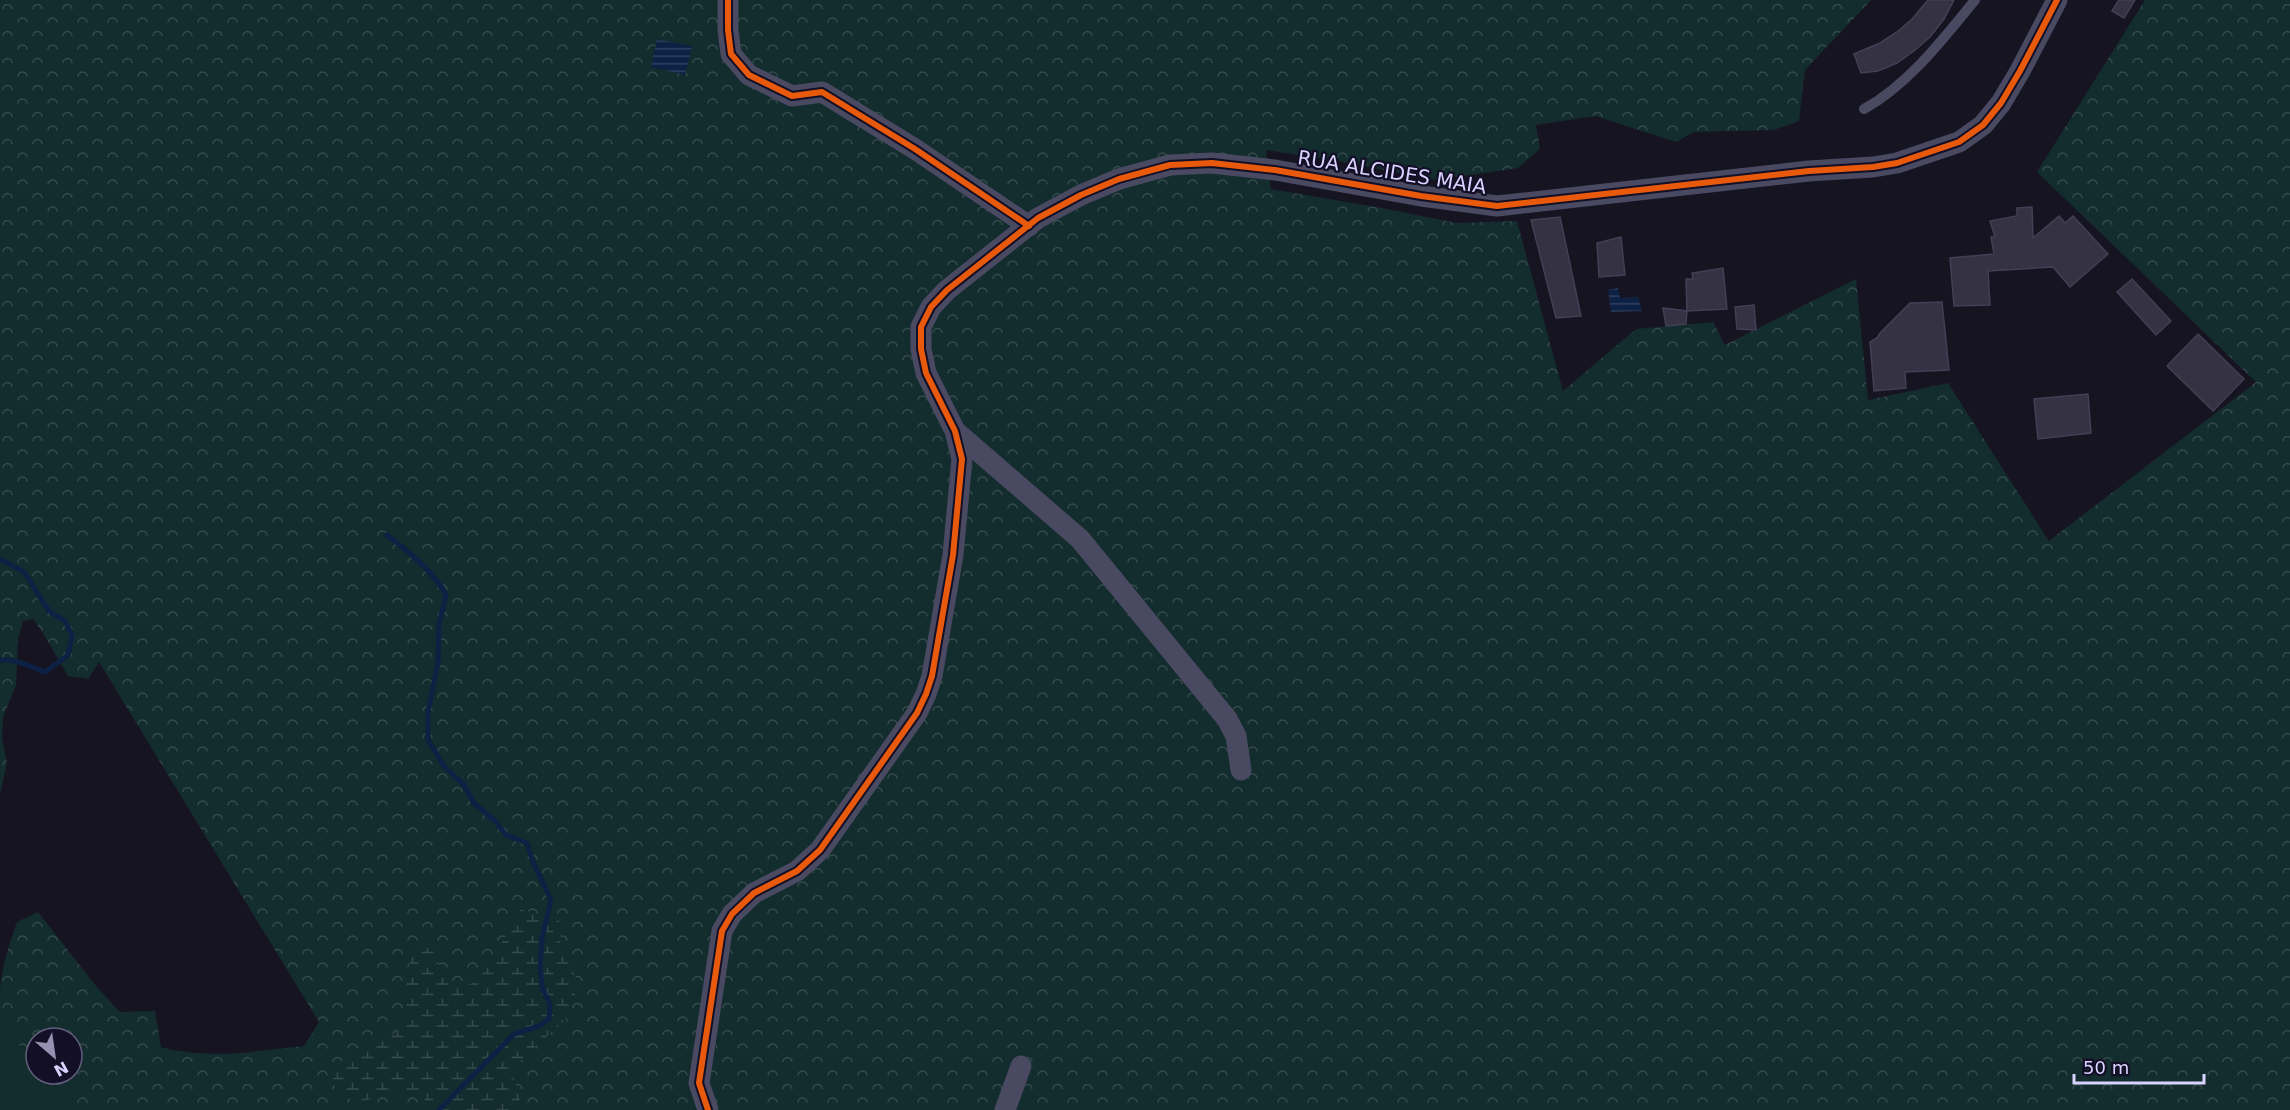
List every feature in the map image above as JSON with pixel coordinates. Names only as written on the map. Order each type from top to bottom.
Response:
[{"type":"street","points":[[728,0],[731,54],[749,75],[792,96],[822,92],[915,149],[1029,226]]},
{"type":"street","name":"RUA ALCIDES MAIA","points":[[955,431],[926,373],[921,349],[921,327],[931,307],[947,290],[1029,226],[1047,214],[1109,183],[1170,165],[1212,163],[1275,170],[1421,196],[1497,206],[1897,163],[1959,142],[1983,125],[2001,103],[2020,71],[2056,0]]},
{"type":"street","points":[[955,431],[1080,538],[1227,718],[1236,736],[1241,770]]},
{"type":"street","points":[[708,1110],[699,1083],[722,931],[732,914],[754,894],[797,870],[820,850],[916,713],[926,694],[932,676],[953,555],[959,502],[962,459],[955,431]]},
{"type":"street","points":[[1005,1110],[1021,1066]]},
{"type":"lane","points":[[1864,109],[1884,98],[1904,79],[1975,0]]},
{"type":"green space","points":[[0,0],[1871,0],[1805,70],[1799,121],[1774,130],[1694,132],[1676,142],[1595,116],[1536,125],[1540,149],[1518,168],[1438,180],[1266,150],[1271,189],[1456,223],[1517,221],[1563,391],[1636,329],[1713,322],[1725,345],[1856,279],[1868,400],[1948,383],[2049,541],[2256,382],[2037,172],[2145,0],[2290,0],[2290,1110],[68,1110],[91,1089],[84,1081],[84,1026],[24,1026],[24,1048],[19,1046],[5,1015],[0,996],[3,968],[17,922],[38,912],[96,986],[120,1012],[155,1011],[161,1047],[215,1054],[304,1046],[319,1022],[99,662],[88,679],[68,676],[33,619],[23,621],[18,640],[16,685],[3,717],[2,738],[7,763],[0,794]]},
{"type":"green space","points":[[521,909],[562,922],[560,944],[579,984],[566,1019],[511,1069],[523,1110],[428,1110],[424,1098],[408,1090],[355,1103],[334,1085],[332,1070],[357,1047],[384,1041],[405,1025],[405,978],[414,950],[433,947],[443,971],[461,988],[477,981],[494,957]]},
{"type":"green space","points":[[0,998],[19,1046],[24,1048],[24,1086],[84,1086],[84,1081],[92,1089],[68,1110],[0,1110]]},
{"type":"water","points":[[657,39],[692,46],[685,75],[651,67]]},
{"type":"water","points":[[1618,288],[1620,298],[1638,297],[1642,311],[1611,312],[1608,290]]},
{"type":"building","points":[[1928,0],[1954,0],[1944,19],[1930,37],[1897,63],[1878,71],[1861,73],[1854,54],[1880,43],[1897,32]]},
{"type":"building","points":[[2119,0],[2135,0],[2124,18],[2112,11]]},
{"type":"building","points":[[2032,207],[2033,238],[2059,216],[2065,223],[2073,216],[2108,254],[2070,287],[2053,267],[1988,271],[1990,305],[1954,306],[1950,258],[1994,254],[1991,237],[1995,237],[1990,221],[2017,216],[2017,208]]},
{"type":"building","points":[[1560,217],[1581,316],[1556,318],[1531,220]]},
{"type":"building","points":[[1621,237],[1625,275],[1599,277],[1597,243]]},
{"type":"building","points":[[1723,268],[1727,309],[1687,311],[1686,279],[1693,279],[1692,273]]},
{"type":"building","points":[[2132,279],[2171,321],[2156,335],[2117,292]]},
{"type":"building","points":[[1942,302],[1949,370],[1905,372],[1906,388],[1874,391],[1870,342],[1877,338],[1910,303]]},
{"type":"building","points":[[1754,305],[1756,330],[1737,329],[1735,307]]},
{"type":"building","points":[[1663,308],[1687,311],[1686,324],[1666,326]]},
{"type":"building","points":[[2198,334],[2244,379],[2213,411],[2167,366]]},
{"type":"building","points":[[2088,394],[2091,433],[2038,439],[2034,399]]},
{"type":"waterway","points":[[387,535],[427,570],[446,595],[439,624],[438,663],[428,712],[428,740],[444,766],[464,785],[474,803],[495,821],[506,835],[527,843],[533,862],[551,900],[542,938],[540,967],[543,990],[550,1004],[549,1019],[539,1026],[514,1034],[439,1110]]},
{"type":"waterway","points":[[0,559],[24,572],[49,611],[65,621],[72,635],[68,655],[45,672],[17,662],[0,660]]},
{"type":"cycle path","points":[[728,0],[731,54],[749,75],[792,96],[822,92],[915,149],[1029,226]]},
{"type":"cycle path","points":[[708,1110],[699,1083],[722,931],[732,914],[754,893],[797,871],[820,850],[917,713],[932,676],[953,555],[962,459],[955,431],[926,373],[921,349],[921,327],[931,307],[947,290],[1038,218],[1081,195],[1119,179],[1170,165],[1212,163],[1275,170],[1421,196],[1497,206],[1897,163],[1959,142],[1983,125],[2001,103],[2020,71],[2057,0]]}]
